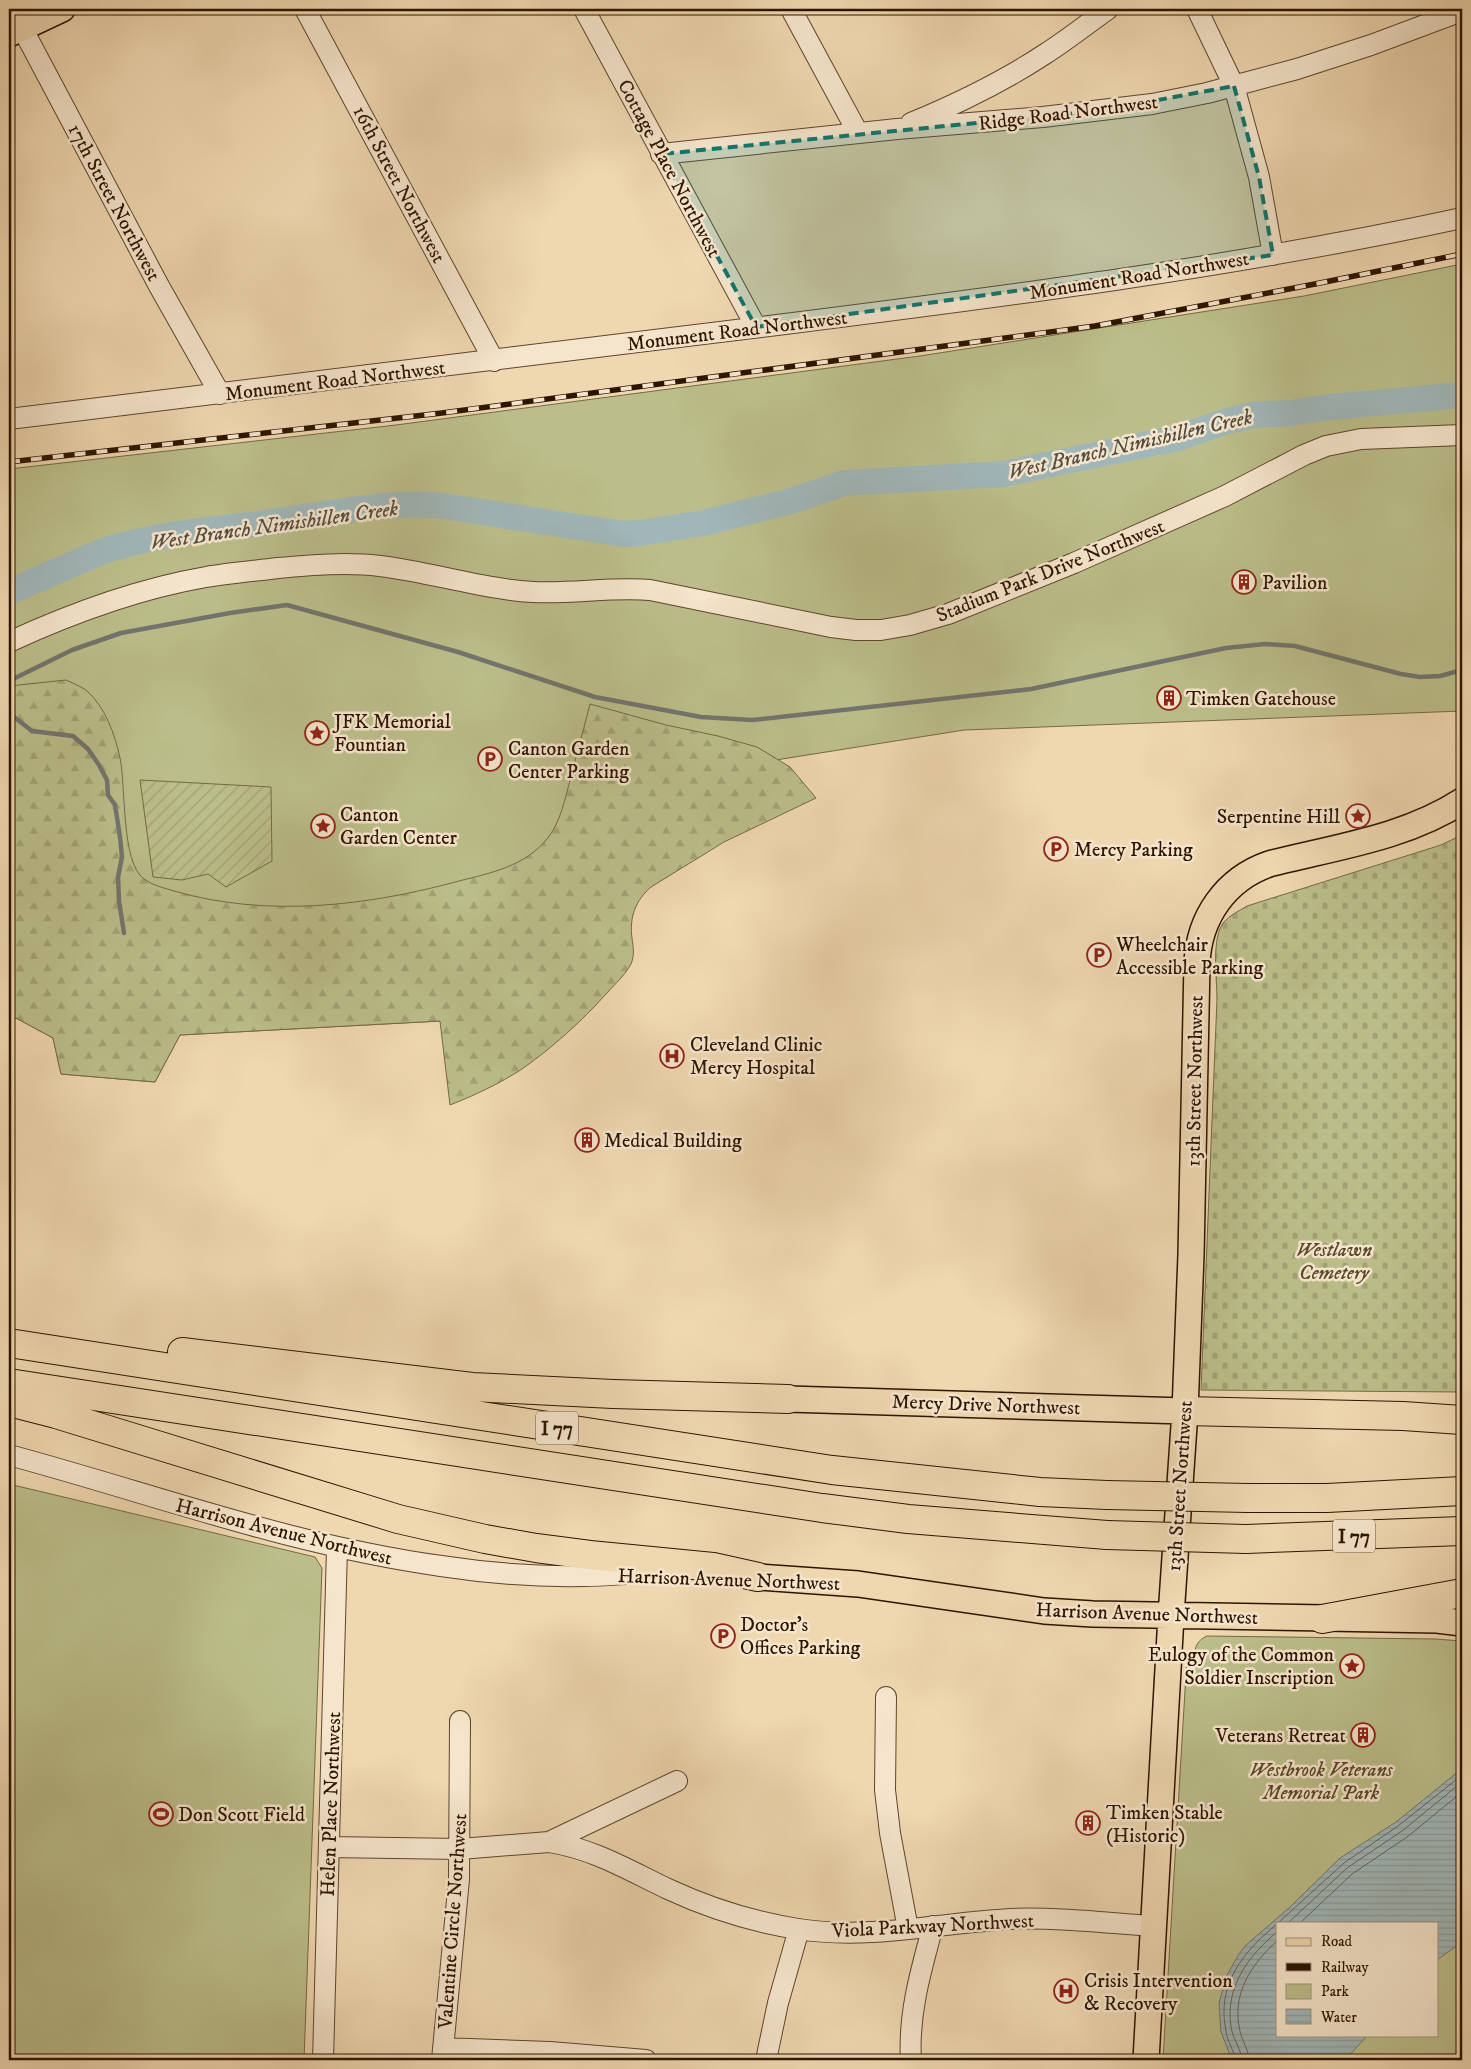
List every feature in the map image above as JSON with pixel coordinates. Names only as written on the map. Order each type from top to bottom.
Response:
[{"type":"highway","points":[[9,1338],[127,1345],[472,1387],[613,1394],[788,1399]]},
{"type":"highway","name":"I 77","points":[[9,1343],[832,1470],[1030,1491],[1107,1495],[1327,1498],[1462,1491]]},
{"type":"highway","name":"I 77","points":[[9,1383],[822,1508],[908,1519],[1107,1535],[1246,1539],[1462,1531]]},
{"type":"highway","points":[[9,1402],[56,1414],[398,1520],[545,1549],[713,1567],[758,1577]]},
{"type":"highway","points":[[1185,1411],[1403,1416],[1462,1420]]},
{"type":"highway","points":[[1322,1619],[1462,1593]]},
{"type":"main road","points":[[14,24],[62,9]]},
{"type":"main road","name":"13th Street Northwest","points":[[1146,2060],[1171,1616],[1185,1411],[1200,936],[1210,913],[1225,892],[1235,882],[1261,867],[1414,827],[1462,801]]},
{"type":"main road","name":"Mercy Drive Northwest","points":[[788,1399],[1185,1411]]},
{"type":"main road","name":"Harrison Avenue Northwest","points":[[758,1577],[858,1584],[1044,1611],[1171,1616],[1437,1620],[1462,1623]]},
{"type":"street","name":"16th Street Northwest","points":[[306,9],[494,361]]},
{"type":"street","points":[[791,9],[858,133]]},
{"type":"street","points":[[897,129],[941,111],[1006,78],[1045,54],[1108,9]]},
{"type":"street","points":[[1197,9],[1234,86],[1259,177],[1273,255]]},
{"type":"street","name":"Cottage Place Northwest","points":[[591,11],[661,154],[756,327]]},
{"type":"street","name":"Ridge Road Northwest","points":[[661,154],[897,129],[1098,111],[1162,102],[1234,86],[1297,69],[1362,48],[1462,11]]},
{"type":"street","name":"17th Street Northwest","points":[[14,24],[220,394]]},
{"type":"street","name":"Monument Road Northwest","points":[[9,419],[494,361],[1110,281],[1273,255],[1462,218]]},
{"type":"street","name":"Stadium Park Drive Northwest","points":[[9,642],[85,610],[174,583],[236,572],[354,564],[381,566],[535,592],[629,588],[650,590],[831,627],[881,630],[919,622],[992,598],[1074,564],[1209,503],[1304,455],[1326,446],[1361,439],[1462,434]]},
{"type":"street","name":"Harrison Avenue Northwest","points":[[9,1455],[238,1523],[337,1548],[442,1566],[520,1574],[586,1576],[655,1573],[758,1577]]},
{"type":"street","name":"Helen Place Northwest","points":[[323,2060],[337,1548]]},
{"type":"street","points":[[886,1697],[885,1790],[890,1833],[908,1929]]},
{"type":"street","name":"Valentine Circle Northwest","points":[[443,2054],[459,1879],[460,1721]]},
{"type":"street","points":[[329,1847],[460,1849],[549,1842],[677,1781]]},
{"type":"street","name":"Viola Parkway Northwest","points":[[549,1842],[574,1846],[601,1856],[670,1889],[716,1908],[799,1929],[840,1932],[908,1929],[1021,1919],[1154,1926]]},
{"type":"street","points":[[911,2060],[910,2043],[914,2000],[933,1926]]},
{"type":"street","points":[[766,2060],[778,2003],[799,1929]]},
{"type":"street","points":[[443,2054],[559,2053],[646,2060]]},
{"type":"highlighted area","points":[[1234,86],[1259,177],[1273,255],[756,327],[661,154],[1098,111]]},
{"type":"green space","points":[[1462,264],[1462,711],[964,730],[682,775],[440,1021],[180,1035],[155,1082],[61,1074],[53,1038],[16,1018],[9,1018],[9,469],[396,425],[920,356],[1304,296]]},
{"type":"green space","points":[[66,680],[85,689],[93,697],[104,713],[112,730],[122,771],[128,841],[131,857],[137,870],[144,879],[154,885],[209,899],[281,906],[317,906],[353,902],[424,890],[483,875],[518,862],[538,848],[547,839],[556,825],[590,704],[757,747],[790,767],[816,798],[724,842],[651,887],[641,898],[635,909],[631,930],[632,961],[617,983],[577,1024],[533,1061],[496,1084],[450,1105],[440,1021],[180,1035],[155,1082],[61,1074],[53,1038],[16,1018],[9,1018],[9,686]]},
{"type":"green space","points":[[140,780],[271,787],[272,861],[226,887],[208,874],[182,880],[153,877]]},
{"type":"green space","name":"Westlawn Cemetery","points":[[1462,835],[1462,1392],[1201,1390],[1217,999],[1216,948],[1220,929],[1229,917],[1247,906],[1441,845]]},
{"type":"green space","name":"Don Scott Field","points":[[9,1484],[315,1557],[322,1568],[304,2060],[9,2060]]},
{"type":"green space","name":"Westbrook Veterans Memorial Park","points":[[1207,1636],[1462,1641],[1462,2060],[1163,2060],[1187,1657],[1194,1656],[1195,1649],[1201,1639]]},
{"type":"water","points":[[1462,1770],[1462,1942],[1438,1959],[1438,1922],[1276,1922],[1276,2036],[1367,2036],[1345,2060],[1232,2060],[1221,2032],[1219,2003],[1227,1975],[1246,1945],[1290,1907],[1340,1858],[1396,1822]]},
{"type":"waterway","name":"West Branch Nimishillen Creek","points":[[9,592],[103,551],[123,545],[187,533],[354,509],[395,505],[436,505],[624,534],[640,533],[703,523],[788,502],[844,483],[1003,474],[1178,438],[1227,421],[1253,415],[1292,413],[1321,408],[1462,395]]},
{"type":"waterway","points":[[9,681],[72,650],[121,633],[230,613],[287,605],[458,652],[595,697],[701,717],[752,720],[1031,689],[1226,648],[1265,644],[1295,646],[1401,674],[1420,677],[1440,676],[1462,670]]},
{"type":"waterway","points":[[9,713],[32,731],[73,736],[88,749],[107,780],[108,795],[115,805],[120,837],[122,857],[118,877],[119,901],[124,933]]},
{"type":"railway","points":[[9,462],[442,413],[1095,326],[1462,254]]},
{"type":"place","name":"Pavilion","points":[[1244,582]]},
{"type":"place","name":"Timken Gatehouse","points":[[1169,698]]},
{"type":"place","name":"JFK Memorial Fountian","points":[[317,733]]},
{"type":"place","name":"Canton Garden Center Parking","points":[[490,759]]},
{"type":"place","name":"Serpentine Hill","points":[[1358,816]]},
{"type":"place","name":"Canton Garden Center","points":[[323,826]]},
{"type":"place","name":"Mercy Parking","points":[[1056,849]]},
{"type":"place","name":"Wheelchair Accessible Parking","points":[[1099,955]]},
{"type":"place","name":"Cleveland Clinic Mercy Hospital","points":[[672,1056]]},
{"type":"place","name":"Medical Building","points":[[587,1140]]},
{"type":"place","name":"Doctor's Offices Parking","points":[[723,1636]]},
{"type":"place","name":"Eulogy of the Common Soldier Inscription","points":[[1352,1666]]},
{"type":"place","name":"Veterans Retreat","points":[[1363,1735]]},
{"type":"place","name":"Don Scott Field","points":[[161,1814]]},
{"type":"place","name":"Timken Stable (Historic)","points":[[1088,1823]]},
{"type":"place","name":"Crisis Intervention & Recovery","points":[[1066,1991]]}]
